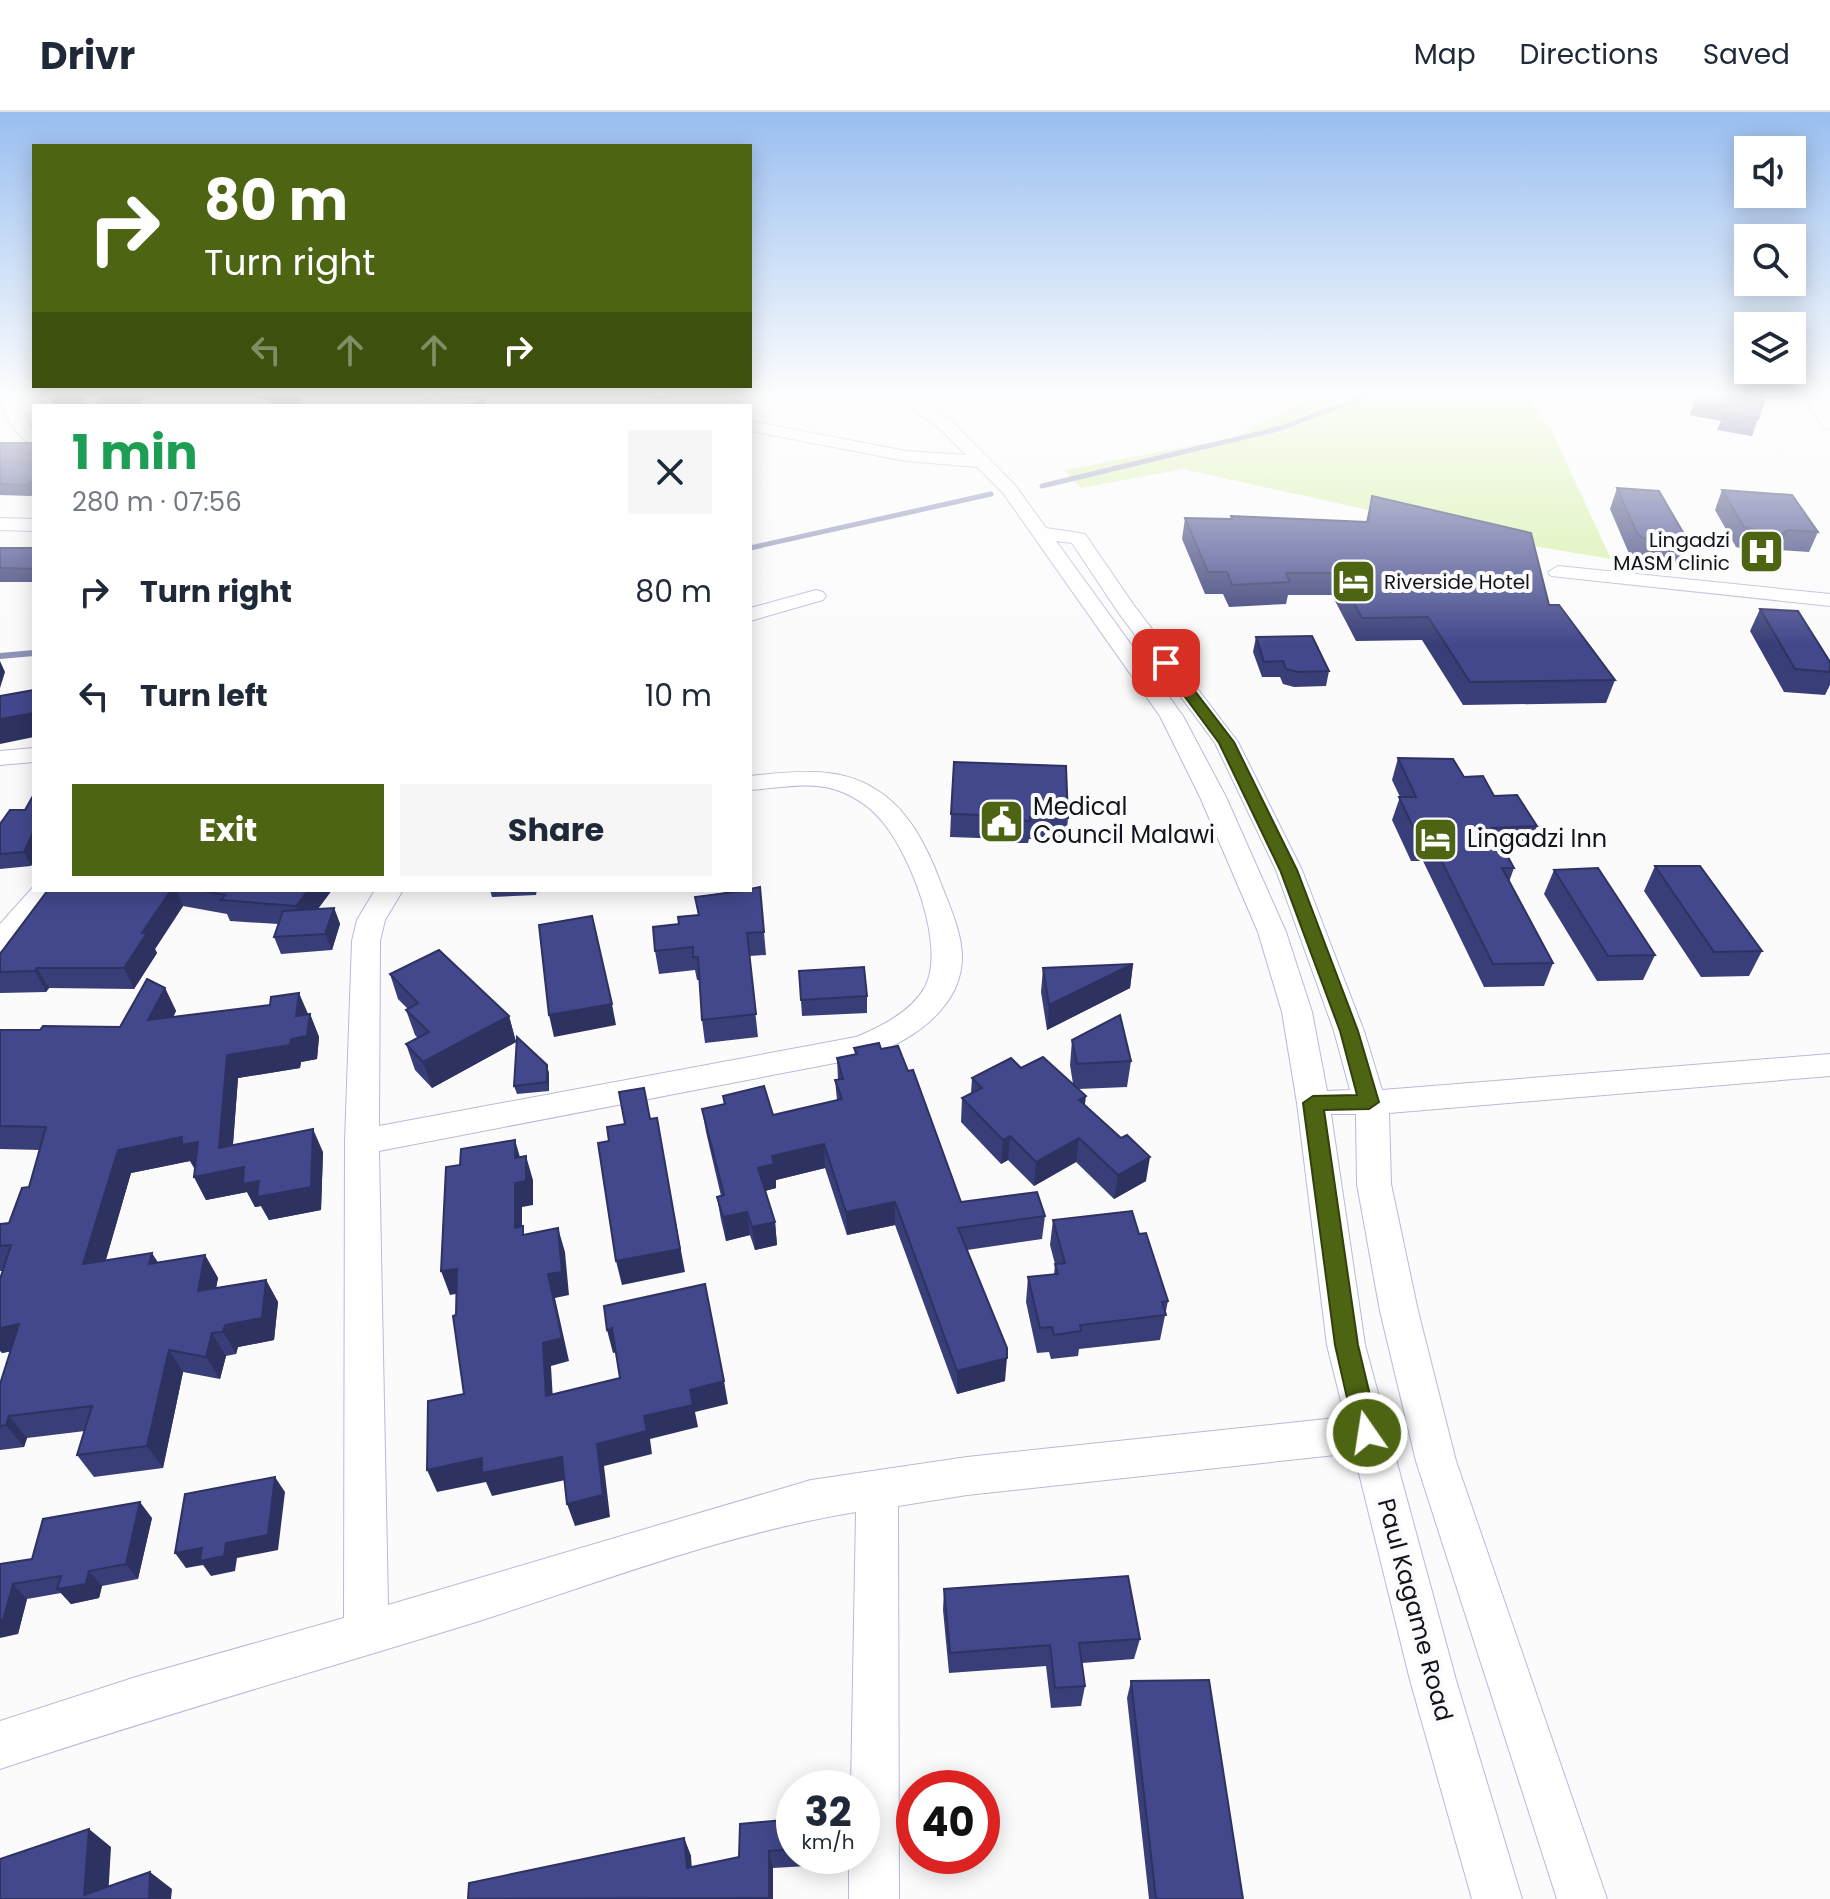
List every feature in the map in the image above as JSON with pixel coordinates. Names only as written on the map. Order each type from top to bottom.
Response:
[{"type":"street","name":"Paul Kagame Road","points":[[998,477],[1043,533],[1171,716],[1213,797],[1272,932],[1297,1012],[1313,1103],[1346,1345],[1433,1680],[1497,1899]]},
{"type":"street","points":[[0,524],[32,525]]},
{"type":"street","points":[[1043,533],[1078,538],[1125,608],[1226,742],[1289,870],[1349,1031],[1369,1102],[1376,1143],[1374,1184],[1399,1311],[1428,1431],[1582,1899]]},
{"type":"street","points":[[1558,572],[1830,600]]},
{"type":"street","points":[[752,614],[816,596]]},
{"type":"street","points":[[0,758],[32,755]]},
{"type":"street","points":[[362,1142],[861,1047],[889,1037],[908,1025],[935,993],[945,974],[948,956],[925,872],[904,832],[873,799],[847,785],[809,779],[752,783]]},
{"type":"street","points":[[0,942],[43,892]]},
{"type":"street","points":[[366,1634],[362,1142],[366,941],[371,920],[388,892]]},
{"type":"street","points":[[1313,1103],[1369,1102],[1830,1065]]},
{"type":"street","points":[[0,1745],[139,1699],[811,1500],[967,1476],[1367,1433]]},
{"type":"street","points":[[874,1899],[877,1489]]},
{"type":"green space","points":[[1071,477],[1138,477],[1081,488]]},
{"type":"green space","points":[[1221,477],[1573,477],[1611,559],[1527,545]]},
{"type":"building","points":[[0,477],[32,477],[26,485],[0,484]]},
{"type":"building","points":[[1617,488],[1659,491],[1688,541],[1638,535]]},
{"type":"building","points":[[1722,490],[1792,495],[1818,532],[1788,530],[1779,536],[1744,527]]},
{"type":"building","points":[[1372,496],[1531,533],[1549,605],[1559,605],[1615,680],[1470,682],[1428,617],[1362,618],[1337,573],[1286,573],[1290,582],[1232,585],[1227,572],[1208,572],[1185,518],[1232,519],[1231,516],[1368,522]]},
{"type":"building","points":[[0,548],[32,548],[32,569],[0,568]]},
{"type":"building","points":[[1760,609],[1798,611],[1830,662],[1830,672],[1795,669]]},
{"type":"building","points":[[1312,636],[1329,671],[1298,672],[1286,669],[1283,661],[1264,662],[1256,637]]},
{"type":"building","points":[[32,690],[32,713],[0,719],[0,696]]},
{"type":"building","points":[[1398,758],[1453,759],[1464,777],[1483,776],[1494,796],[1517,795],[1537,826],[1492,828],[1514,868],[1502,868],[1553,963],[1493,964],[1430,838],[1418,838],[1399,797],[1416,797]]},
{"type":"building","points":[[954,762],[1066,766],[1068,818],[1030,817],[1030,821],[1008,820],[1007,816],[951,814]]},
{"type":"building","points":[[32,798],[32,834],[24,852],[0,854],[0,824],[10,810],[25,810]]},
{"type":"building","points":[[1655,866],[1700,866],[1762,951],[1714,952]]},
{"type":"building","points":[[1598,868],[1655,955],[1608,956],[1554,870]]},
{"type":"building","points":[[760,887],[764,932],[747,933],[756,1014],[702,1020],[698,957],[693,957],[693,947],[655,951],[653,927],[679,924],[678,917],[699,915],[695,897],[752,892],[752,889]]},
{"type":"building","points":[[46,892],[170,892],[142,933],[147,933],[124,968],[37,968],[35,971],[0,972],[0,954]]},
{"type":"building","points":[[209,892],[307,892],[296,906],[221,900],[225,895]]},
{"type":"building","points":[[334,908],[325,934],[274,937],[283,911]]},
{"type":"building","points":[[592,916],[612,1004],[549,1015],[539,925]]},
{"type":"building","points":[[439,950],[509,1016],[423,1062],[406,1044],[429,1032],[406,1010],[418,1003],[390,974]]},
{"type":"building","points":[[1133,964],[1049,1005],[1043,968]]},
{"type":"building","points":[[864,967],[867,996],[801,1000],[799,971]]},
{"type":"building","points":[[147,979],[165,988],[148,1020],[270,1005],[271,997],[299,993],[296,1016],[310,1014],[307,1036],[291,1039],[290,1045],[227,1055],[219,1148],[313,1129],[311,1187],[257,1197],[259,1181],[243,1184],[244,1167],[194,1177],[198,1142],[182,1145],[182,1137],[118,1150],[83,1264],[152,1253],[149,1264],[205,1255],[198,1291],[266,1280],[262,1318],[225,1325],[223,1332],[212,1333],[206,1357],[169,1350],[147,1446],[77,1455],[92,1406],[9,1416],[6,1425],[0,1426],[0,1384],[19,1324],[0,1328],[0,1279],[11,1245],[0,1246],[0,1224],[9,1223],[22,1188],[29,1187],[46,1127],[0,1126],[0,1030],[40,1030],[43,1026],[120,1027]]},
{"type":"building","points":[[1120,1015],[1131,1061],[1077,1064],[1072,1040]]},
{"type":"building","points":[[517,1037],[547,1065],[547,1082],[514,1086]]},
{"type":"building","points":[[879,1043],[881,1049],[898,1046],[908,1071],[913,1070],[961,1202],[1037,1192],[1045,1216],[958,1228],[1007,1348],[1007,1358],[957,1371],[895,1202],[846,1212],[824,1144],[772,1156],[774,1164],[758,1168],[775,1222],[752,1227],[747,1212],[723,1217],[717,1197],[724,1195],[702,1109],[725,1104],[723,1096],[764,1086],[773,1115],[842,1099],[835,1080],[843,1079],[837,1058],[857,1054],[854,1048]]},
{"type":"building","points":[[1043,1057],[1086,1096],[1079,1100],[1121,1138],[1127,1135],[1150,1157],[1118,1175],[1079,1138],[1036,1162],[1010,1136],[1003,1140],[962,1098],[982,1088],[972,1078],[1011,1058],[1021,1068]]},
{"type":"building","points":[[644,1088],[650,1119],[657,1118],[680,1249],[616,1261],[598,1143],[609,1141],[607,1127],[625,1124],[619,1092]]},
{"type":"building","points":[[515,1140],[515,1158],[526,1156],[526,1181],[515,1183],[515,1228],[523,1226],[523,1235],[558,1228],[562,1272],[548,1274],[562,1338],[543,1343],[546,1396],[620,1378],[612,1328],[607,1330],[604,1306],[705,1284],[724,1381],[690,1390],[693,1405],[644,1416],[647,1431],[597,1444],[603,1495],[567,1504],[562,1457],[482,1473],[482,1458],[427,1470],[428,1401],[464,1394],[453,1316],[456,1315],[457,1269],[441,1271],[446,1167],[460,1165],[461,1149]]},
{"type":"building","points":[[1132,1211],[1139,1234],[1146,1233],[1168,1301],[1162,1302],[1166,1315],[1080,1325],[1081,1331],[1054,1335],[1052,1327],[1040,1328],[1028,1277],[1058,1274],[1055,1264],[1065,1263],[1053,1220]]},
{"type":"building","points":[[275,1477],[268,1535],[226,1543],[224,1556],[200,1561],[202,1548],[175,1553],[185,1494]]},
{"type":"building","points":[[140,1502],[126,1564],[89,1571],[86,1584],[57,1589],[61,1576],[13,1584],[3,1620],[0,1620],[0,1564],[32,1559],[43,1519]]},
{"type":"building","points":[[1128,1576],[1140,1639],[1079,1643],[1085,1686],[1055,1688],[1050,1645],[950,1653],[944,1589]]},
{"type":"building","points":[[1209,1680],[1243,1899],[1156,1899],[1131,1681]]},
{"type":"building","points":[[776,1821],[776,1850],[769,1851],[769,1898],[468,1899],[469,1883],[684,1838],[687,1868],[739,1857],[740,1824]]},
{"type":"building","points":[[89,1829],[84,1895],[150,1872],[149,1899],[0,1899],[0,1859]]},
{"type":"waterway","points":[[1042,486],[1078,477]]},
{"type":"waterway","points":[[752,548],[991,494]]},
{"type":"waterway","points":[[0,656],[32,653]]},
{"type":"place","name":"Lingadzi MASM clinic","points":[[1761,551]]},
{"type":"place","name":"Riverside Hotel","points":[[1353,582]]},
{"type":"place","name":"Medical Council Malawi","points":[[1002,821]]},
{"type":"place","name":"Lingadzi Inn","points":[[1436,839]]},
{"type":"route","points":[[1166,663],[1215,723],[1289,870],[1349,1031],[1369,1102],[1313,1103],[1346,1345],[1367,1433]]}]
